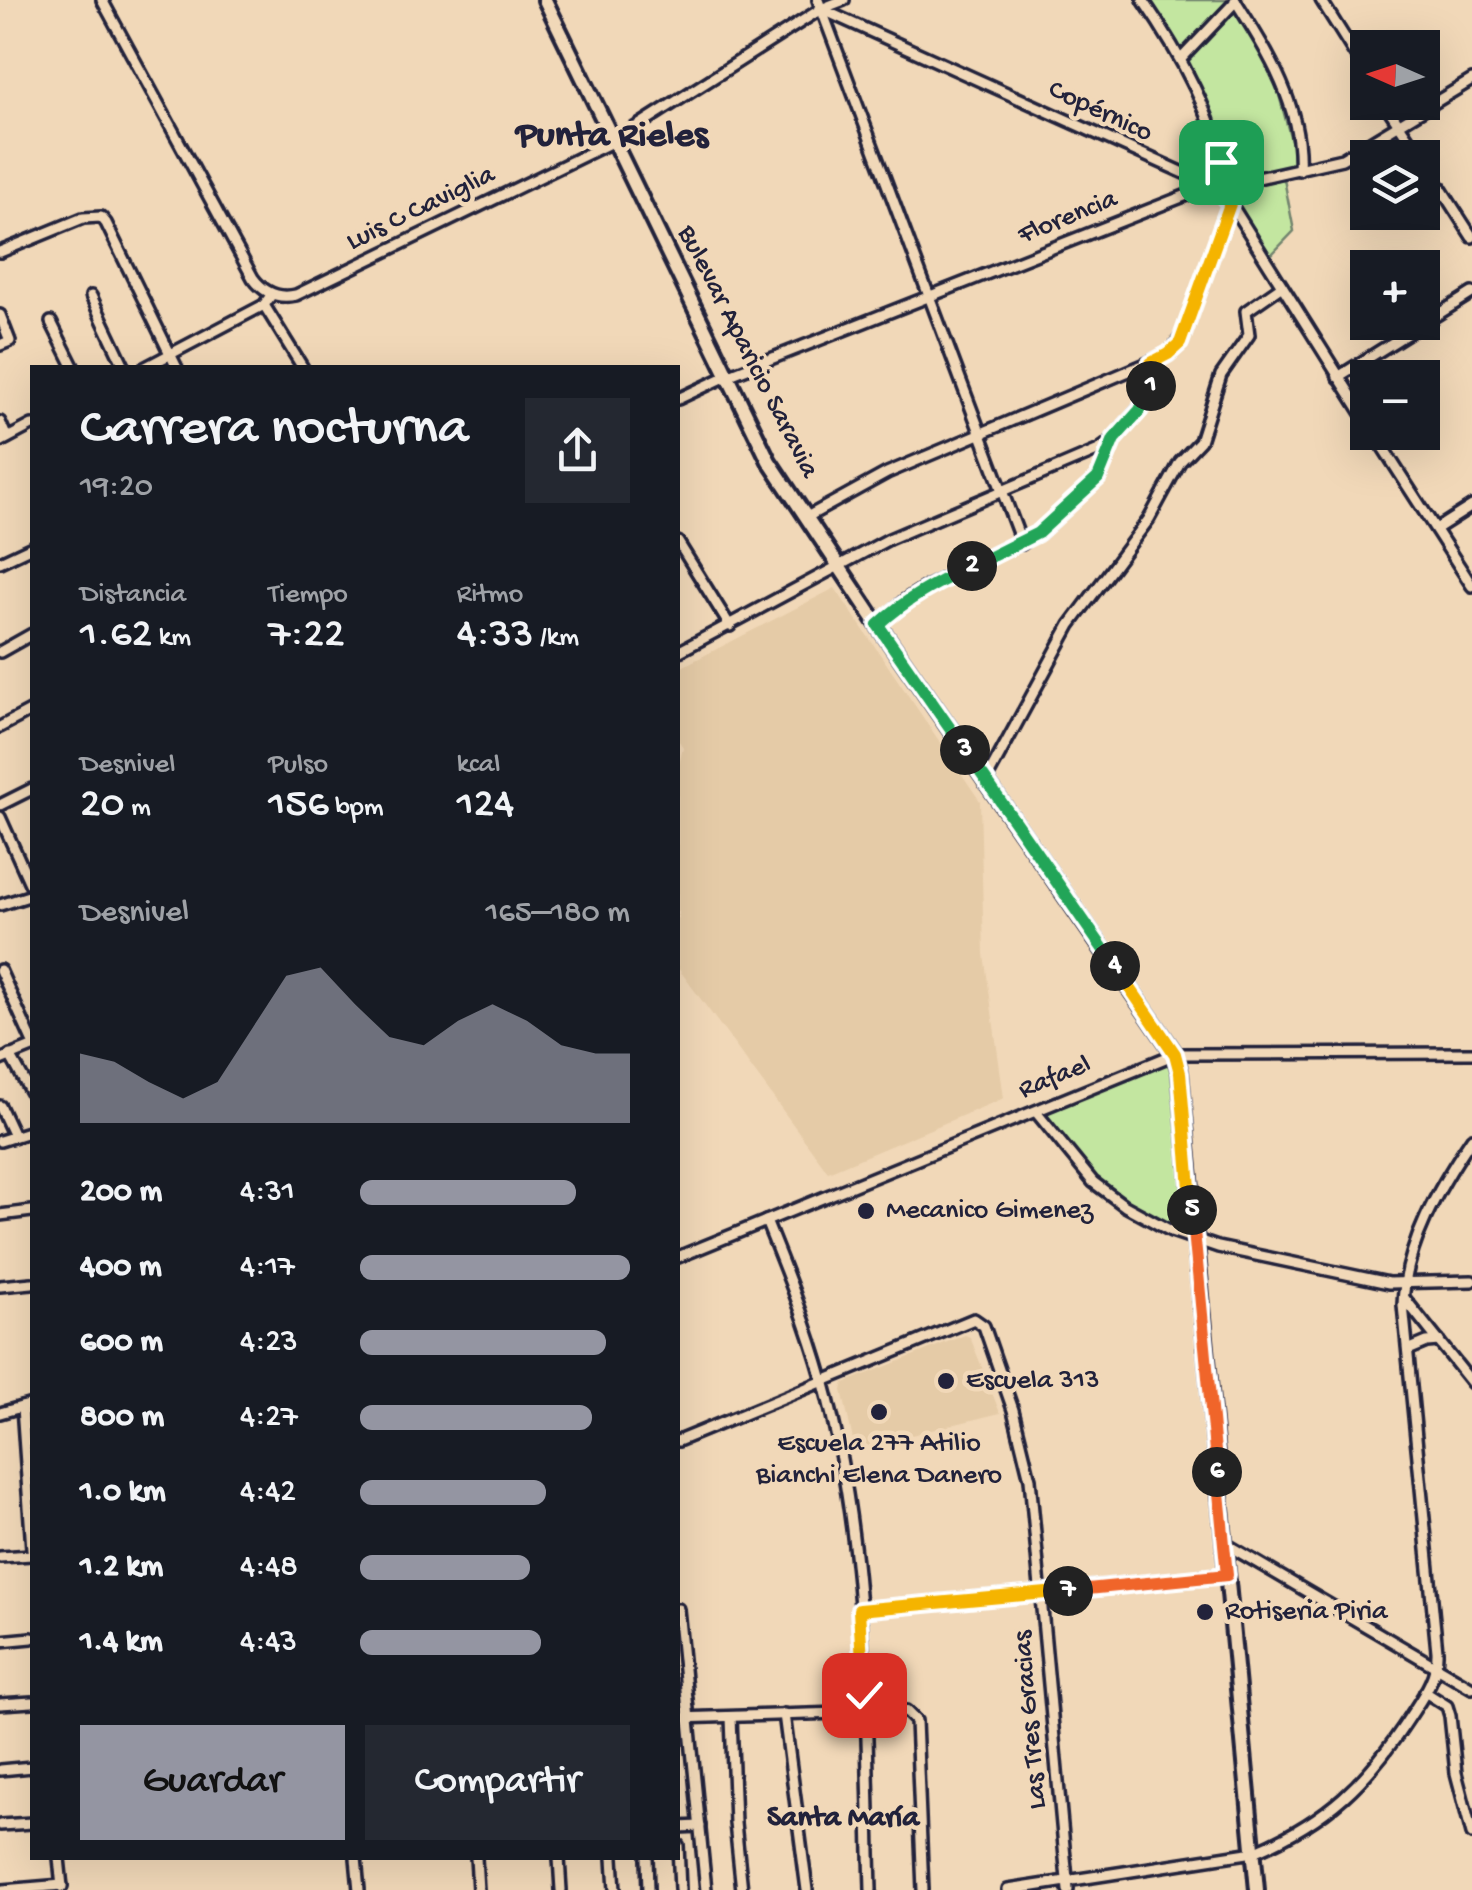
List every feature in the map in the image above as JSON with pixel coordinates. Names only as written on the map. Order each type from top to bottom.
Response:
[{"type":"street","points":[[102,0],[253,278],[272,294],[264,306],[150,365]]},
{"type":"street","name":"Bulevar Aparicio Saravia","points":[[545,0],[769,461],[1175,1054],[1180,1073],[1257,1890]]},
{"type":"street","name":"Luis C Caviglia","points":[[272,294],[296,294],[614,142],[819,4],[844,0]]},
{"type":"street","points":[[1144,0],[1181,59],[1210,130],[1220,186]]},
{"type":"street","points":[[1321,0],[1350,46]]},
{"type":"street","points":[[1181,59],[1236,1],[1287,96],[1298,139],[1299,170]]},
{"type":"street","points":[[819,4],[1022,544]]},
{"type":"street","name":"Copérnico","points":[[819,4],[1220,186],[1350,396]]},
{"type":"street","name":"Florencia","points":[[680,399],[727,376],[1192,193],[1342,159],[1472,80]]},
{"type":"street","points":[[1396,120],[1409,140]]},
{"type":"street","points":[[1440,186],[1472,237]]},
{"type":"street","points":[[807,518],[886,473],[1168,354],[1180,343],[1230,204]]},
{"type":"street","points":[[0,252],[97,216],[106,223],[176,365]]},
{"type":"street","points":[[986,780],[1070,624],[1149,519],[1180,462],[1200,441],[1221,374],[1249,335],[1246,310],[1282,286]]},
{"type":"street","points":[[1338,378],[1472,293]]},
{"type":"street","points":[[90,296],[124,365]]},
{"type":"street","points":[[264,306],[301,365]]},
{"type":"street","points":[[0,315],[5,343]]},
{"type":"street","points":[[51,322],[72,365]]},
{"type":"street","points":[[680,651],[889,539],[1099,450],[1114,439],[1146,402],[1151,363]]},
{"type":"street","points":[[0,422],[4,440],[30,426]]},
{"type":"street","points":[[878,625],[904,600],[924,588],[1038,533],[1098,478],[1114,439]]},
{"type":"street","points":[[1386,450],[1472,586]]},
{"type":"street","points":[[1436,529],[1472,506]]},
{"type":"street","points":[[680,545],[730,626]]},
{"type":"street","points":[[0,562],[30,548]]},
{"type":"street","points":[[0,652],[30,635]]},
{"type":"street","points":[[0,726],[30,711]]},
{"type":"street","points":[[0,805],[30,790]]},
{"type":"street","points":[[0,818],[28,869]]},
{"type":"street","points":[[0,906],[30,892]]},
{"type":"street","points":[[0,970],[30,1039]]},
{"type":"street","points":[[30,1045],[5,1058],[30,1092]]},
{"type":"street","name":"Rafael","points":[[680,1256],[1175,1054],[1472,1053]]},
{"type":"street","points":[[0,1106],[14,1136]]},
{"type":"street","points":[[1036,1112],[1080,1169],[1116,1200],[1160,1226],[1218,1246],[1404,1284],[1472,1281]]},
{"type":"street","points":[[0,1141],[30,1132]]},
{"type":"street","points":[[1008,1890],[1068,1885],[1254,1852],[1318,1820],[1364,1780],[1384,1758],[1425,1692],[1437,1668],[1404,1284],[1428,1215],[1472,1138]]},
{"type":"street","points":[[0,1215],[30,1211]]},
{"type":"street","points":[[766,1221],[823,1380],[846,1491],[859,1610],[871,1890]]},
{"type":"street","points":[[0,1286],[30,1283]]},
{"type":"street","points":[[1404,1298],[1472,1383]]},
{"type":"street","name":"Las Tres Gracias","points":[[823,1380],[974,1319],[984,1326],[1013,1410],[1030,1479],[1068,1885]]},
{"type":"street","points":[[1408,1350],[1439,1342]]},
{"type":"street","points":[[680,1440],[823,1380]]},
{"type":"street","points":[[0,1413],[27,1405],[30,1493]]},
{"type":"street","points":[[1224,1543],[1472,1688]]},
{"type":"street","points":[[0,1557],[30,1552]]},
{"type":"street","points":[[859,1610],[1227,1575]]},
{"type":"street","points":[[680,1627],[706,1890]]},
{"type":"street","points":[[0,1641],[30,1638]]},
{"type":"street","points":[[1425,1692],[1447,1706],[1456,1773],[1472,1834]]},
{"type":"street","points":[[0,1704],[30,1702]]},
{"type":"street","points":[[680,1718],[906,1710],[916,1721],[923,1890]]},
{"type":"street","points":[[784,1714],[807,1890]]},
{"type":"street","points":[[731,1717],[742,1890]]},
{"type":"street","points":[[0,1770],[30,1767]]},
{"type":"street","points":[[0,1825],[30,1822]]},
{"type":"street","points":[[680,1827],[700,1826]]},
{"type":"street","points":[[3,1890],[62,1888],[59,1860]]},
{"type":"street","points":[[356,1860],[359,1890]]},
{"type":"street","points":[[476,1860],[478,1890]]},
{"type":"street","points":[[559,1860],[561,1890]]},
{"type":"street","points":[[613,1860],[615,1890]]},
{"type":"street","points":[[648,1860],[648,1890]]},
{"type":"street","points":[[679,1860],[680,1890]]},
{"type":"shaded area","points":[[835,588],[980,801],[984,954],[1004,1098],[828,1172],[680,971],[680,668]]},
{"type":"shaded area","points":[[965,1335],[970,1337],[1000,1413],[855,1449],[842,1390],[844,1383]]},
{"type":"green space","points":[[1150,0],[1232,0],[1274,76],[1295,155],[1292,166],[1231,176],[1187,64]]},
{"type":"green space","points":[[1284,179],[1294,231],[1269,257],[1231,203],[1231,195],[1238,187]]},
{"type":"green space","points":[[1166,1064],[1174,1070],[1189,1221],[1182,1227],[1143,1212],[1104,1185],[1070,1151],[1047,1116],[1050,1109]]},
{"type":"place","name":"Mecanico Gimenez","points":[[866,1211]]},
{"type":"place","name":"Escuela 313","points":[[946,1381]]},
{"type":"place","name":"Escuela 277 Atilio Bianchi Elena Danero","points":[[879,1412]]},
{"type":"place","name":"Rotiseria Piria","points":[[1205,1612]]},
{"type":"district","name":"Punta Rieles","points":[[612,137]]},
{"type":"district","name":"Santa María","points":[[843,1819]]},
{"type":"route","points":[[864,1695],[859,1610],[1227,1575],[1180,1073],[1175,1054],[878,625],[904,600],[924,588],[1022,544],[1098,478],[1114,439],[1146,402],[1151,363],[1174,350],[1184,333],[1230,204],[1215,188],[1225,186],[1221,162]]}]
